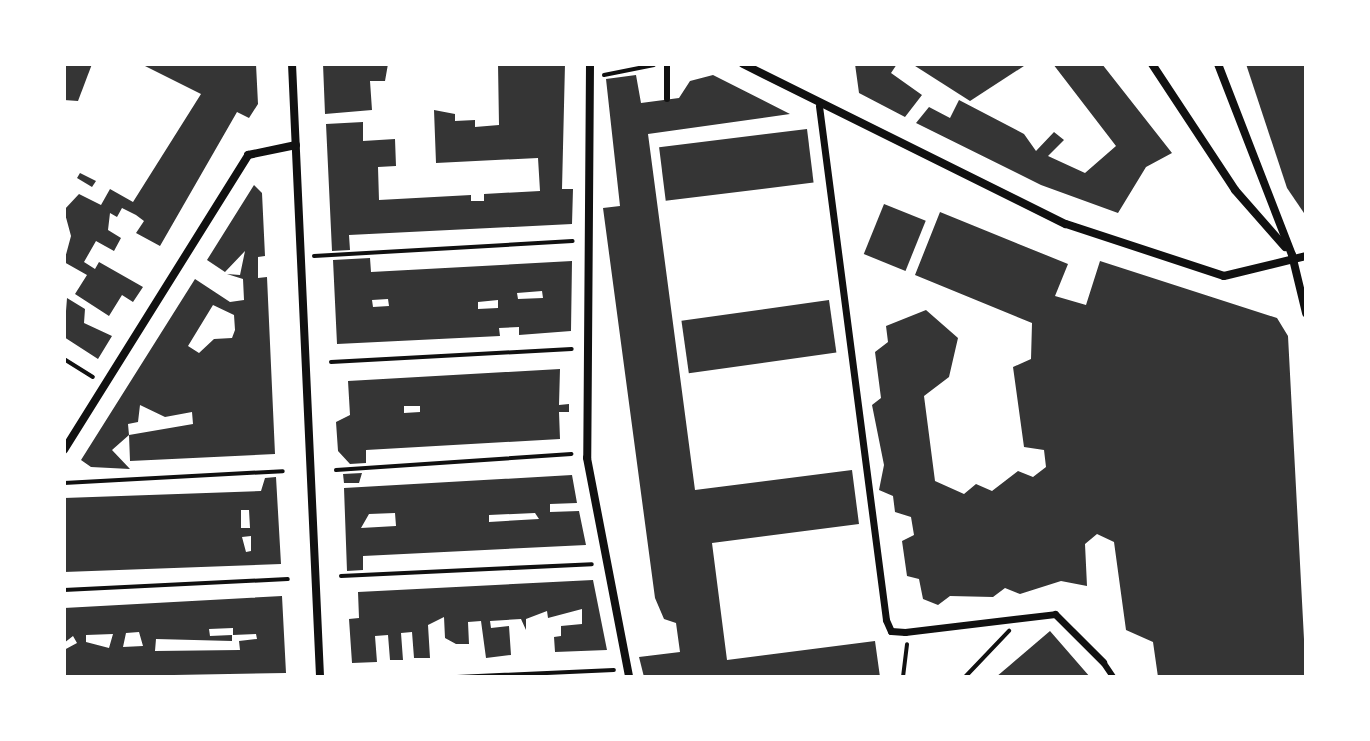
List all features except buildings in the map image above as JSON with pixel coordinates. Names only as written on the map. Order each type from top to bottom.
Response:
[{"type":"street","points":[[292,64],[320,677]]},
{"type":"street","points":[[590,64],[587,458],[629,677]]},
{"type":"street","points":[[743,64],[819,106],[1066,224],[1224,276],[1292,255],[1306,256]]},
{"type":"street","points":[[1152,64],[1235,190],[1292,255]]},
{"type":"street","points":[[1218,64],[1292,255],[1306,313]]},
{"type":"street","points":[[819,106],[886,620],[891,631],[905,632],[1055,614],[1103,662]]},
{"type":"street","points":[[64,450],[248,155],[296,145]]},
{"type":"lane","points":[[667,64],[667,99]]},
{"type":"lane","points":[[1103,662],[1113,677]]},
{"type":"path","points":[[602,75],[658,64]]},
{"type":"path","points":[[300,257],[574,241]]},
{"type":"path","points":[[331,362],[573,349]]},
{"type":"path","points":[[64,359],[105,385]]},
{"type":"path","points":[[336,470],[571,454]]},
{"type":"path","points":[[64,483],[283,471]]},
{"type":"path","points":[[341,576],[592,564]]},
{"type":"path","points":[[64,590],[288,579]]},
{"type":"path","points":[[965,677],[1010,636],[1008,619]]},
{"type":"path","points":[[903,677],[905,632]]},
{"type":"path","points":[[457,677],[627,667]]}]
